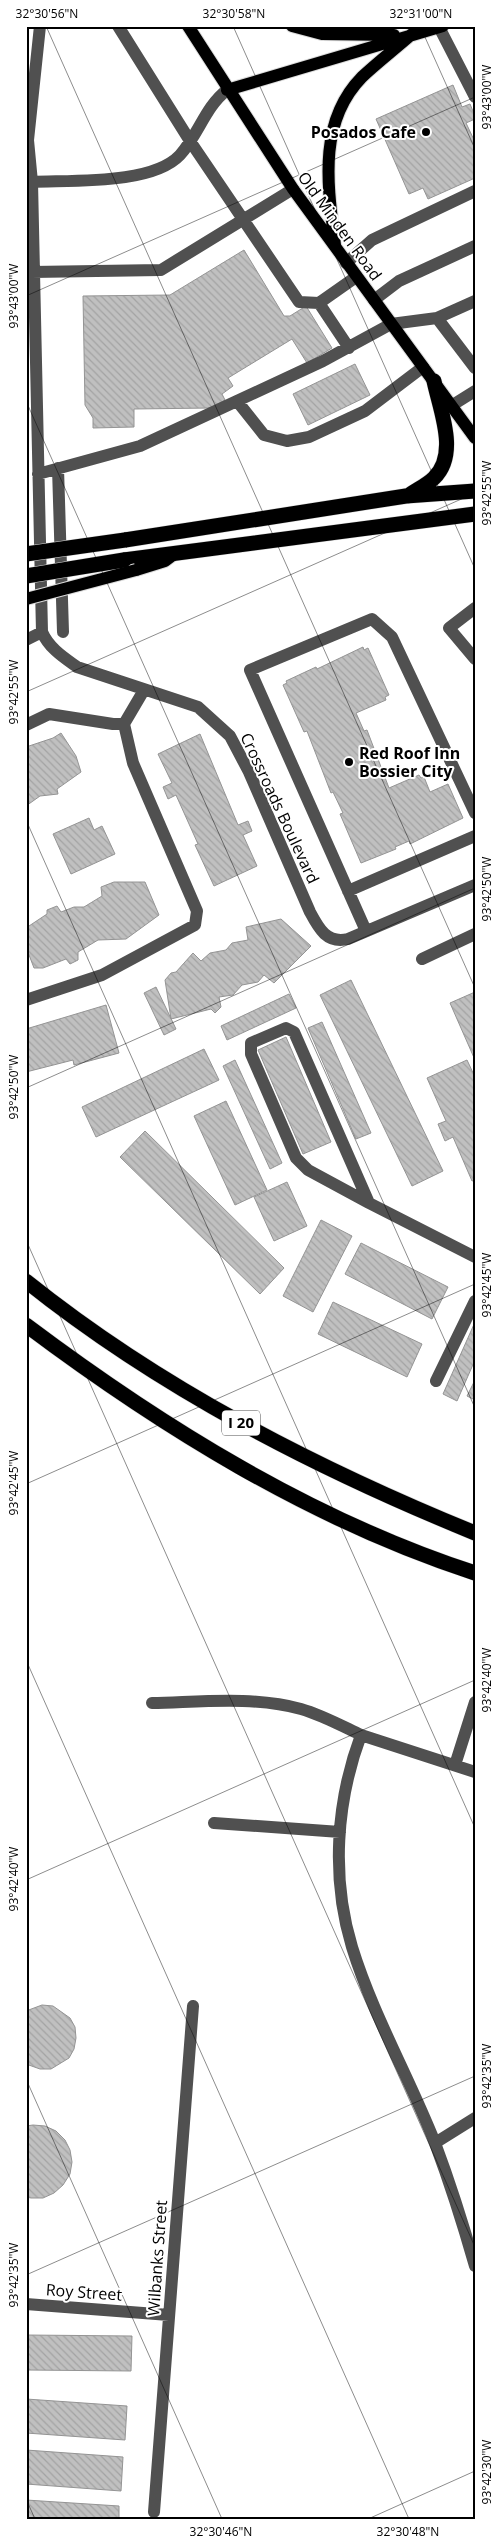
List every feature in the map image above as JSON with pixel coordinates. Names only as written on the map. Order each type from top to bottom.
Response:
[{"type":"highway","points":[[406,496],[433,479],[442,469],[447,451],[434,381]]},
{"type":"highway","points":[[26,554],[406,496],[475,491]]},
{"type":"highway","points":[[26,576],[176,552],[475,514]]},
{"type":"highway","name":"I 20","points":[[26,1281],[119,1349],[219,1412],[378,1492],[475,1533]]},
{"type":"highway","name":"I 20","points":[[26,1325],[95,1376],[188,1438],[370,1532],[440,1561],[475,1573]]},
{"type":"main road","name":"Old Minden Road","points":[[188,26],[227,90],[293,189],[475,438]]},
{"type":"main road","points":[[292,26],[322,34],[412,34]]},
{"type":"main road","points":[[227,90],[441,27]]},
{"type":"main road","points":[[335,246],[327,174],[328,148],[334,123],[345,100],[361,78],[412,34]]},
{"type":"main road","points":[[26,598],[136,570],[165,561],[176,552]]},
{"type":"street","points":[[26,640],[44,637],[38,474],[32,456],[32,182],[27,140],[40,26]]},
{"type":"street","points":[[118,26],[190,141],[299,302],[319,303],[356,277]]},
{"type":"street","points":[[441,27],[475,97]]},
{"type":"street","points":[[32,182],[125,177],[152,171],[180,155],[216,98],[227,90]]},
{"type":"street","points":[[32,272],[161,270],[293,189]]},
{"type":"street","points":[[346,263],[372,240],[475,191]]},
{"type":"street","points":[[374,300],[399,281],[475,246]]},
{"type":"street","points":[[38,474],[140,446],[350,348],[392,324],[437,318],[475,301]]},
{"type":"street","points":[[319,303],[350,348]]},
{"type":"street","points":[[437,318],[475,368]]},
{"type":"street","points":[[237,401],[264,435],[287,441],[309,437],[365,412],[423,367]]},
{"type":"street","points":[[451,406],[475,391]]},
{"type":"street","points":[[58,468],[63,632]]},
{"type":"street","points":[[475,608],[449,628],[475,659]]},
{"type":"street","points":[[366,931],[250,670],[372,619],[392,637],[475,813]]},
{"type":"street","name":"Crossroads Boulevard","points":[[44,637],[61,656],[77,666],[198,707],[230,736],[249,772],[310,912],[323,933],[330,939],[339,941],[366,931],[475,885]]},
{"type":"street","points":[[26,1000],[102,974],[195,925],[197,911],[133,763],[124,724],[144,690]]},
{"type":"street","points":[[26,725],[49,714],[112,724],[124,724]]},
{"type":"street","points":[[348,891],[475,836]]},
{"type":"street","points":[[422,959],[475,934]]},
{"type":"street","points":[[370,1203],[294,1032],[286,1028],[251,1043],[251,1054],[296,1158],[308,1170],[370,1203],[474,1254]]},
{"type":"street","points":[[436,1381],[475,1301]]},
{"type":"street","points":[[152,1703],[221,1702],[281,1705],[303,1710],[361,1735],[475,1772]]},
{"type":"street","points":[[455,1765],[475,1702]]},
{"type":"street","points":[[361,1735],[346,1778],[340,1832],[339,1863],[343,1906],[352,1945],[363,1978],[434,2143],[475,2266]]},
{"type":"street","points":[[214,1823],[340,1832]]},
{"type":"street","name":"Wilbanks Street","points":[[154,2512],[193,2006]]},
{"type":"street","points":[[434,2143],[475,2118]]},
{"type":"street","name":"Roy Street","points":[[26,2304],[169,2315]]},
{"type":"building","name":"Posados Cafe","points":[[453,85],[462,107],[470,104],[475,116],[475,119],[466,123],[475,142],[475,178],[428,199],[423,188],[409,194],[376,119]]},
{"type":"building","points":[[244,250],[284,316],[290,316],[306,306],[332,348],[307,363],[292,339],[228,378],[233,386],[222,394],[225,400],[211,408],[134,409],[134,427],[93,428],[93,418],[85,405],[83,296],[170,295]]},
{"type":"building","points":[[355,364],[370,395],[308,425],[293,394]]},
{"type":"building","name":"Red Roof Inn Bossier City","points":[[363,647],[364,650],[368,648],[389,695],[385,697],[386,700],[356,713],[364,731],[367,730],[389,788],[419,775],[421,778],[424,777],[430,792],[448,784],[463,818],[410,844],[409,841],[395,847],[396,849],[361,863],[340,814],[343,813],[333,792],[331,793],[307,731],[304,732],[283,685],[287,683],[286,681],[316,667],[317,669]]},
{"type":"building","points":[[61,733],[76,756],[81,772],[57,789],[58,794],[40,796],[26,806],[26,747],[53,738]]},
{"type":"building","points":[[200,734],[238,825],[248,821],[252,831],[243,835],[257,866],[214,886],[195,845],[198,844],[176,795],[168,799],[163,787],[172,783],[158,754]]},
{"type":"building","points":[[89,818],[94,830],[102,826],[115,854],[71,874],[53,834]]},
{"type":"building","points":[[114,882],[145,882],[159,915],[126,939],[98,940],[78,952],[78,960],[70,964],[66,959],[43,968],[34,968],[26,947],[26,928],[47,914],[47,910],[57,906],[61,912],[74,907],[84,907],[102,896],[101,887]]},
{"type":"building","points":[[281,919],[311,946],[274,983],[264,975],[258,982],[242,985],[233,995],[219,997],[221,1007],[215,1013],[211,1009],[171,1019],[165,980],[171,973],[176,972],[193,953],[201,961],[210,953],[226,950],[232,943],[248,940],[246,927]]},
{"type":"building","points":[[351,980],[443,1171],[412,1186],[320,995]]},
{"type":"building","points":[[156,987],[176,1029],[164,1035],[144,993]]},
{"type":"building","points":[[475,992],[475,1060],[450,1003]]},
{"type":"building","points":[[289,994],[296,1008],[227,1040],[221,1026]]},
{"type":"building","points":[[106,1005],[119,1053],[74,1065],[73,1060],[26,1072],[26,1029]]},
{"type":"building","points":[[322,1022],[371,1133],[356,1139],[308,1028]]},
{"type":"building","points":[[286,1037],[331,1142],[303,1154],[258,1050]]},
{"type":"building","points":[[204,1049],[219,1080],[96,1137],[82,1107]]},
{"type":"building","points":[[235,1060],[282,1163],[270,1169],[223,1066]]},
{"type":"building","points":[[467,1060],[475,1077],[475,1180],[472,1181],[453,1137],[445,1141],[438,1124],[446,1121],[427,1078]]},
{"type":"building","points":[[226,1101],[267,1190],[235,1205],[194,1116]]},
{"type":"building","points":[[145,1131],[284,1268],[260,1294],[120,1157]]},
{"type":"building","points":[[287,1182],[307,1226],[274,1241],[254,1197]]},
{"type":"building","points":[[321,1220],[352,1236],[313,1312],[283,1296]]},
{"type":"building","points":[[361,1243],[448,1287],[432,1319],[345,1274]]},
{"type":"building","points":[[333,1302],[422,1344],[407,1377],[318,1334]]},
{"type":"building","points":[[475,1322],[475,1360],[457,1401],[443,1394]]},
{"type":"building","points":[[475,1380],[475,1400],[467,1396]]},
{"type":"building","points":[[42,2005],[53,2006],[70,2018],[75,2027],[74,2049],[69,2058],[51,2069],[40,2069],[26,2064],[26,2011]]},
{"type":"building","points":[[26,2126],[45,2126],[56,2131],[65,2140],[70,2150],[72,2162],[70,2174],[63,2185],[54,2193],[43,2198],[26,2197]]},
{"type":"building","points":[[26,2335],[132,2336],[131,2371],[26,2370]]},
{"type":"building","points":[[26,2399],[127,2406],[125,2440],[26,2433]]},
{"type":"building","points":[[26,2450],[123,2457],[121,2491],[26,2484]]},
{"type":"building","points":[[26,2500],[119,2506],[119,2519],[26,2519]]},
{"type":"place","name":"Posados Cafe","points":[[426,132]]},
{"type":"place","name":"Red Roof Inn Bossier City","points":[[349,762]]}]
